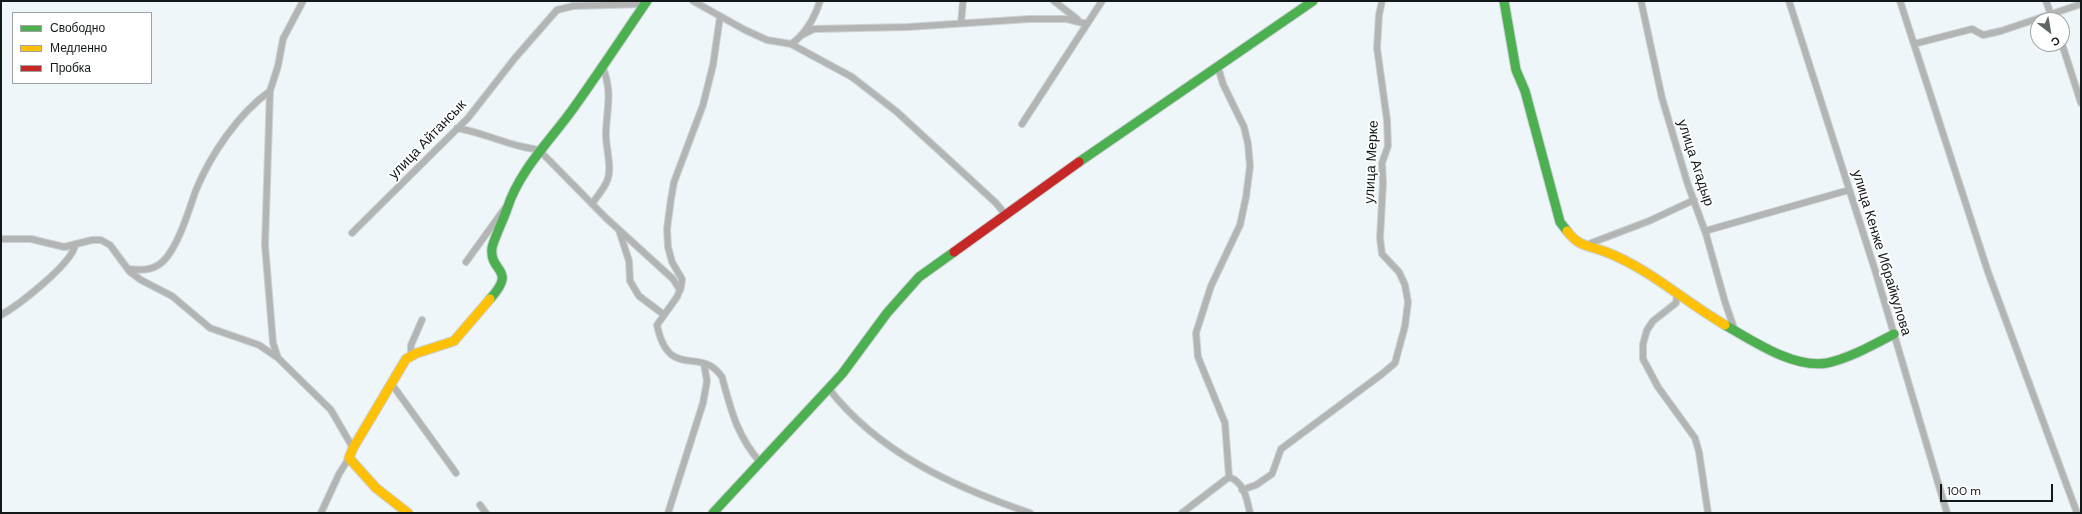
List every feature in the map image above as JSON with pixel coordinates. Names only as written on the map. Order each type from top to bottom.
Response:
[{"type":"street","points":[[278,358],[273,343],[265,245],[270,91],[278,66],[283,39],[303,1]]},
{"type":"street","points":[[693,1],[744,30],[767,40],[791,44],[852,77],[897,112],[996,202],[1005,214]]},
{"type":"street","points":[[802,35],[813,18],[820,1]]},
{"type":"street","points":[[961,23],[963,1]]},
{"type":"street","points":[[1054,1],[1078,20],[1087,24]]},
{"type":"street","points":[[1022,124],[1102,1]]},
{"type":"street","points":[[713,513],[829,389],[861,351],[908,287],[933,266],[1005,214],[1313,1]]},
{"type":"street","name":"улица Мерке","points":[[1242,490],[1266,480],[1272,474],[1281,449],[1395,363],[1405,326],[1408,302],[1406,285],[1399,272],[1382,254],[1380,238],[1383,183],[1382,168],[1388,146],[1387,120],[1377,48],[1382,1]]},
{"type":"street","points":[[1504,1],[1516,70],[1525,91],[1546,175],[1560,222],[1575,242],[1586,245],[1639,267],[1704,313],[1735,331],[1798,362],[1826,363],[1854,354],[1894,334]]},
{"type":"street","name":"улица Агадыр","points":[[1641,1],[1662,98],[1705,231],[1725,302],[1735,331]]},
{"type":"street","name":"улица Кенже Ибрайкулова","points":[[1789,1],[1894,334],[1947,513]]},
{"type":"street","points":[[1900,1],[1988,272],[2077,513]]},
{"type":"street","points":[[2046,1],[2051,12]]},
{"type":"street","points":[[321,513],[353,448],[406,359],[420,351],[444,346],[454,341],[501,287],[503,277],[492,254],[492,247],[500,230],[512,193],[575,106],[646,2]]},
{"type":"street","name":"улица Айтансык","points":[[352,233],[426,162],[468,118],[515,58],[557,10],[564,7],[646,2]]},
{"type":"street","points":[[2054,12],[2081,4]]},
{"type":"street","points":[[720,17],[712,65],[703,105],[674,182],[671,199],[667,229],[668,247],[672,262],[682,279],[680,290],[677,297],[657,325],[665,349],[675,359],[709,365],[718,371],[722,378],[734,420],[743,440],[760,462]]},
{"type":"street","points":[[791,44],[802,35],[814,29],[908,27],[1029,19],[1078,20]]},
{"type":"street","points":[[1914,44],[1972,29],[1984,35],[2030,20]]},
{"type":"street","points":[[2065,52],[2081,103]]},
{"type":"street","points":[[592,204],[608,180],[606,132],[610,99],[607,78],[602,65]]},
{"type":"street","points":[[1218,67],[1222,84],[1244,128],[1248,144],[1250,166],[1240,226],[1211,286],[1196,333],[1198,356],[1225,423],[1229,478]]},
{"type":"street","points":[[129,269],[146,270],[154,268],[166,258],[175,244],[197,188],[210,162],[256,101],[270,91]]},
{"type":"street","points":[[457,128],[476,131],[527,148],[542,151],[592,204],[673,280],[680,290]]},
{"type":"street","points":[[1705,231],[1849,190]]},
{"type":"street","points":[[1586,245],[1649,221],[1694,200]]},
{"type":"street","points":[[466,262],[510,202]]},
{"type":"street","points":[[619,230],[629,261],[630,281],[639,296],[664,314]]},
{"type":"street","points":[[1,239],[31,239],[64,247],[75,246],[92,240],[101,240],[110,245],[129,269],[141,280],[172,296],[210,328],[259,345],[278,358],[331,410],[353,448]]},
{"type":"street","points":[[1,315],[56,271],[73,253],[75,246]]},
{"type":"street","points":[[1677,295],[1676,303],[1653,321],[1647,330],[1643,344],[1643,359],[1658,387],[1695,438],[1699,452],[1708,513]]},
{"type":"street","points":[[410,356],[411,345],[422,320]]},
{"type":"street","points":[[668,513],[703,403],[707,381],[704,364]]},
{"type":"street","points":[[391,382],[456,473]]},
{"type":"street","points":[[829,389],[843,407],[885,444],[918,464],[963,488],[1030,513]]},
{"type":"street","points":[[349,458],[364,478],[386,498],[408,513]]},
{"type":"street","points":[[1229,478],[1236,480],[1242,490],[1250,513]]},
{"type":"street","points":[[1182,513],[1229,478]]},
{"type":"street","points":[[480,505],[486,513]]},
{"type":"traffic: fast","points":[[490,299],[502,281],[502,276],[492,256],[492,248],[512,195],[519,181],[575,106],[647,1]]},
{"type":"traffic: fast","points":[[1079,162],[1313,1]]},
{"type":"traffic: fast","points":[[1504,1],[1516,70],[1525,91],[1560,222],[1567,231]]},
{"type":"traffic: fast","points":[[713,513],[842,374],[887,313],[919,277],[954,252]]},
{"type":"traffic: fast","points":[[1725,325],[1774,352],[1801,362],[1814,364],[1836,361],[1861,351],[1894,334]]},
{"type":"traffic: slow","points":[[1567,231],[1580,243],[1606,252],[1638,267],[1725,325]]},
{"type":"traffic: slow","points":[[408,513],[376,488],[349,458],[353,448],[406,359],[417,353],[454,341],[490,299]]},
{"type":"traffic: jam","points":[[954,252],[1079,162]]}]
